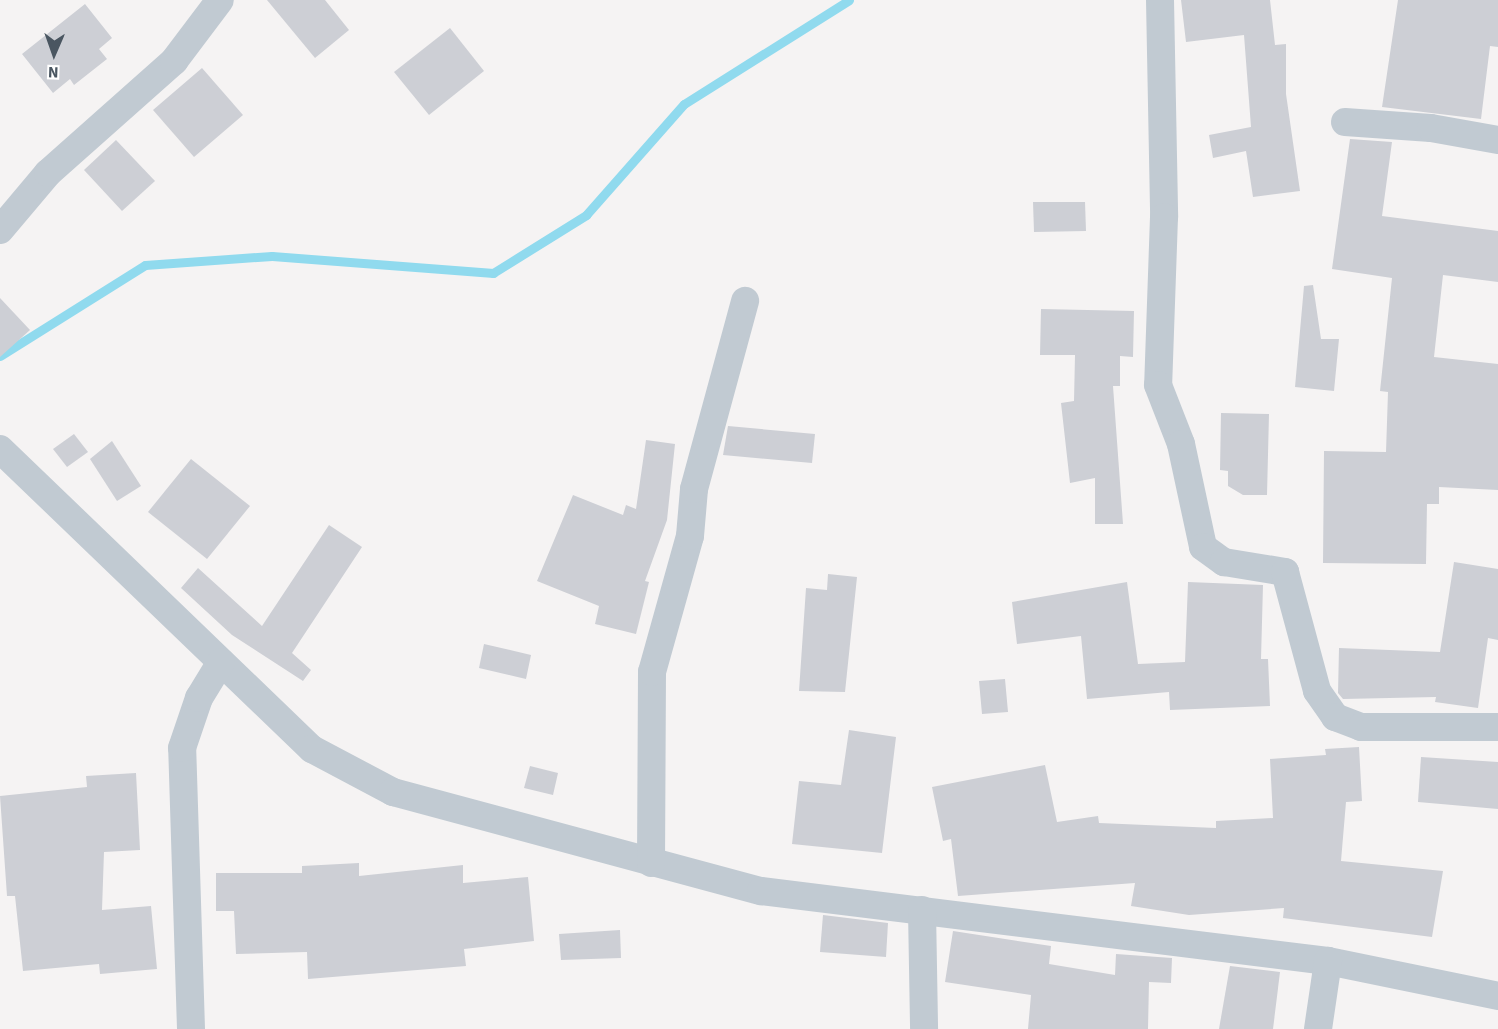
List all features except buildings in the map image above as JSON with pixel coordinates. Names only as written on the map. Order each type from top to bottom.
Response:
[{"type":"street","points":[[0,230],[48,173],[174,61],[220,0]]},
{"type":"street","points":[[1160,0],[1164,217],[1158,385],[1181,444],[1203,547],[1224,562],[1285,572],[1317,691],[1335,717],[1361,727],[1498,726]]},
{"type":"street","points":[[1345,122],[1431,128],[1498,140]]},
{"type":"street","points":[[651,864],[652,672],[690,536],[694,489],[745,301]]},
{"type":"street","points":[[0,448],[312,749],[393,792],[651,864],[761,891],[1328,962],[1498,996]]},
{"type":"street","points":[[191,1029],[182,748],[199,698],[221,662]]},
{"type":"street","points":[[922,910],[924,1029]]},
{"type":"street","points":[[1318,1029],[1328,962]]},
{"type":"waterway","points":[[0,356],[145,265],[272,256],[493,273],[586,215],[684,104],[849,0]]}]
